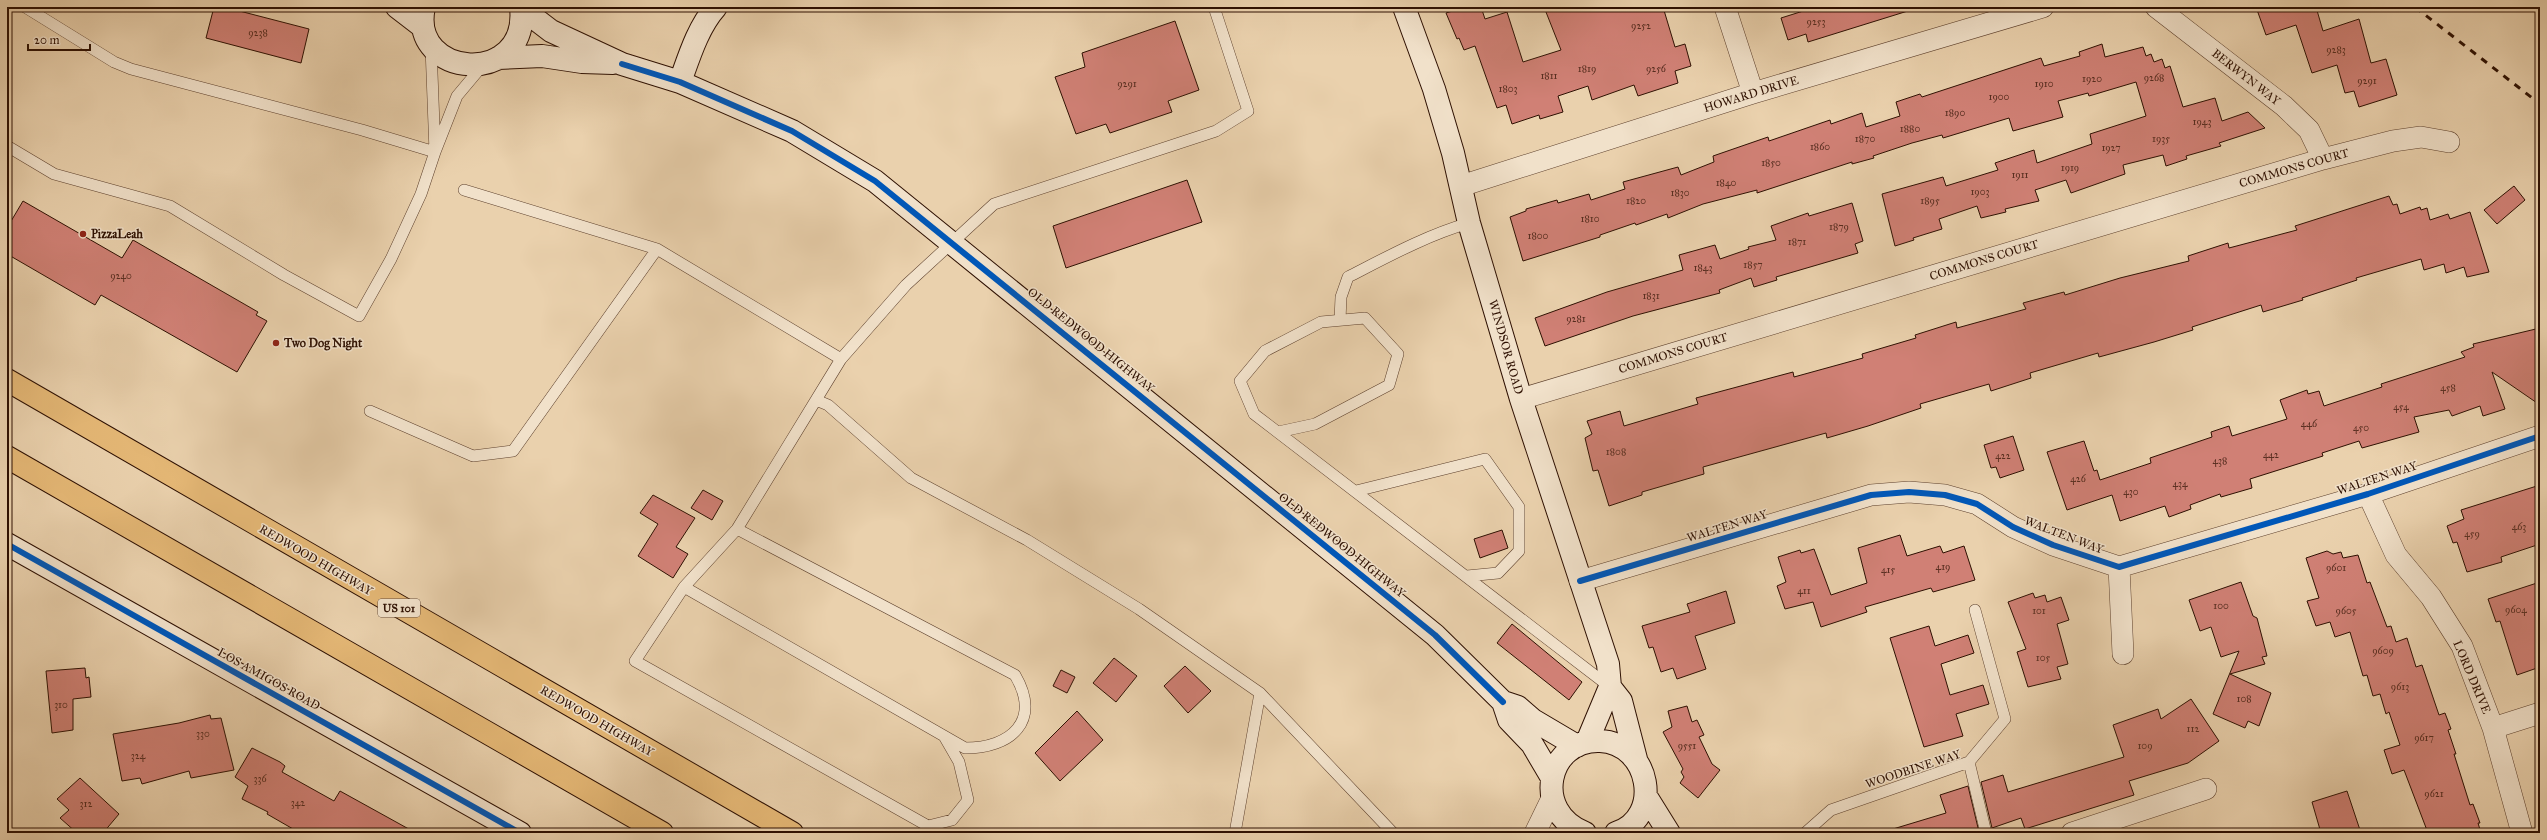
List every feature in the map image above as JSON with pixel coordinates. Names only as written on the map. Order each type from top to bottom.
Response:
[{"type":"highway","name":"REDWOOD HIGHWAY","points":[[7,380],[792,833]]},
{"type":"highway","points":[[7,457],[662,833]]},
{"type":"main road","points":[[397,7],[426,26]]},
{"type":"main road","points":[[680,82],[691,54],[710,14],[716,7]]},
{"type":"main road","name":"WINDSOR ROAD","points":[[1404,7],[1434,89],[1470,223],[1521,399],[1608,664],[1610,687],[1582,744]]},
{"type":"main road","points":[[491,62],[510,49],[517,37],[521,23],[521,8]]},
{"type":"main road","name":"OLD REDWOOD HIGHWAY","points":[[521,8],[551,31],[622,64],[680,82],[792,131],[875,181],[1435,635],[1503,702],[1518,707],[1533,720],[1582,744]]},
{"type":"main road","name":"OLD REDWOOD HIGHWAY","points":[[426,26],[441,55],[454,63],[468,66],[542,56],[582,62],[622,64]]},
{"type":"main road","name":"LOS AMIGOS ROAD","points":[[7,544],[520,833]]},
{"type":"main road","points":[[1610,687],[1621,701],[1636,759]]},
{"type":"main road","name":"OLD REDWOOD HIGHWAY","points":[[1503,702],[1509,720],[1532,744],[1552,788],[1558,813],[1568,825],[1578,832]]},
{"type":"main road","points":[[1552,788],[1557,765],[1566,754],[1582,744],[1600,741],[1614,743],[1626,750],[1636,759],[1643,770],[1646,783],[1646,796],[1642,810],[1633,822],[1616,833]]},
{"type":"main road","points":[[1646,796],[1669,833]]},
{"type":"street","points":[[1725,7],[1753,93]]},
{"type":"street","name":"HOWARD DRIVE","points":[[1461,186],[1753,93],[2043,7]]},
{"type":"street","name":"BERWYN WAY","points":[[2156,7],[2284,106],[2309,130],[2323,159]]},
{"type":"street","name":"COMMONS COURT","points":[[1521,399],[2323,159],[2393,141],[2421,137],[2449,142]]},
{"type":"street","name":"WALTEN WAY","points":[[1580,582],[1871,495],[1909,492],[1945,495],[1977,504],[2013,526],[2053,545],[2119,567],[2368,494],[2540,436]]},
{"type":"street","name":"LORD DRIVE","points":[[2368,494],[2396,555],[2431,597],[2462,646],[2493,728],[2522,833]]},
{"type":"street","points":[[2119,567],[2123,654]]},
{"type":"street","points":[[2493,728],[2540,714]]},
{"type":"street","points":[[1535,833],[1552,788]]},
{"type":"street","points":[[2072,833],[2206,789]]},
{"type":"lane","points":[[25,7],[114,62],[131,69],[435,152]]},
{"type":"lane","points":[[944,736],[959,762],[968,800],[952,820],[928,826],[635,661],[684,587],[737,529],[841,359],[906,285],[994,204],[1216,130],[1248,111],[1214,7]]},
{"type":"lane","points":[[426,26],[435,152]]},
{"type":"lane","points":[[7,146],[54,174],[170,206],[284,275],[359,316],[391,260],[418,201],[457,96],[491,62]]},
{"type":"lane","points":[[464,190],[657,249],[841,359]]},
{"type":"lane","points":[[1340,320],[1341,297],[1348,277],[1400,251],[1453,228],[1470,223]]},
{"type":"lane","points":[[370,411],[473,456],[513,451],[657,249]]},
{"type":"lane","points":[[1278,432],[1315,424],[1389,385],[1398,354],[1365,318],[1321,322],[1265,351],[1240,381],[1254,414],[1610,687]]},
{"type":"lane","points":[[816,400],[828,405],[911,478],[1027,540],[1139,609],[1260,693],[1393,833]]},
{"type":"lane","points":[[1356,491],[1485,459],[1519,507],[1519,551],[1498,573],[1467,576]]},
{"type":"lane","points":[[684,587],[965,748],[983,748],[997,744],[1009,736],[1021,723],[1027,708],[1024,691],[1015,676],[737,529]]},
{"type":"lane","points":[[1969,762],[2005,719],[1975,610]]},
{"type":"lane","points":[[1234,833],[1260,693]]},
{"type":"lane","name":"WOODBINE WAY","points":[[1805,833],[1831,810],[1969,762],[1986,833]]},
{"type":"building","points":[[214,7],[224,7],[309,29],[301,63],[206,38]]},
{"type":"building","points":[[1465,7],[1481,7],[1485,19],[1507,12],[1523,62],[1561,50],[1544,7],[1663,7],[1675,47],[1685,44],[1691,66],[1675,71],[1678,83],[1638,96],[1634,85],[1592,100],[1588,86],[1558,96],[1563,112],[1540,119],[1539,115],[1512,124],[1506,105],[1497,108],[1475,46],[1464,50],[1459,38],[1457,39],[1446,13]]},
{"type":"building","points":[[1816,7],[1910,7],[1911,10],[1808,42],[1806,34],[1788,40],[1781,18]]},
{"type":"building","points":[[2256,7],[2316,7],[2323,31],[2359,19],[2371,63],[2386,59],[2397,95],[2359,107],[2354,91],[2345,93],[2337,65],[2312,73],[2296,25],[2266,35]]},
{"type":"building","points":[[1175,21],[1199,90],[1168,101],[1172,112],[1110,133],[1106,124],[1076,134],[1055,77],[1085,67],[1082,53]]},
{"type":"building","points":[[2102,44],[2105,57],[2143,47],[2146,56],[2151,54],[2154,62],[2162,59],[2165,68],[2170,66],[2183,107],[2215,98],[2222,121],[2248,112],[2265,128],[2219,143],[2221,146],[2186,156],[2187,159],[2166,166],[2163,155],[2123,165],[2125,174],[2071,193],[2066,180],[2035,190],[2039,201],[2005,209],[2006,212],[1981,218],[1977,206],[1939,219],[1942,229],[1913,238],[1914,240],[1895,246],[1882,194],[1943,177],[1946,186],[1998,170],[1995,163],[2034,150],[2037,163],[2092,144],[2090,134],[2146,116],[2136,82],[2089,96],[2088,93],[2058,101],[2063,117],[2013,131],[2009,118],[1943,138],[1942,135],[1912,143],[1873,156],[1874,158],[1852,164],[1852,162],[1757,193],[1757,190],[1703,204],[1668,218],[1667,214],[1636,225],[1635,223],[1600,235],[1600,237],[1523,261],[1510,217],[1526,211],[1526,209],[1557,200],[1558,203],[1589,194],[1591,200],[1625,189],[1623,182],[1678,167],[1681,175],[1714,162],[1713,156],[1768,137],[1769,141],[1830,120],[1831,124],[1862,113],[1866,127],[1900,116],[1896,102],[1920,94],[1922,97],[2041,58],[2044,66],[2080,56],[2079,52]]},
{"type":"building","points":[[1187,180],[1202,222],[1066,268],[1053,226]]},
{"type":"building","points":[[2514,186],[2525,200],[2497,224],[2484,210]]},
{"type":"building","points":[[2389,196],[2393,205],[2397,204],[2400,214],[2420,207],[2421,210],[2427,208],[2430,220],[2448,214],[2450,219],[2470,212],[2489,272],[2467,277],[2464,267],[2446,273],[2444,264],[2424,270],[2421,259],[2356,278],[2357,280],[2302,298],[2303,300],[2263,312],[2261,305],[2192,327],[2193,330],[2154,342],[2099,357],[2098,353],[2030,373],[2031,378],[1991,391],[1989,384],[1920,404],[1921,408],[1827,438],[1826,433],[1703,467],[1704,474],[1642,492],[1642,495],[1609,506],[1598,470],[1593,471],[1585,438],[1592,434],[1587,421],[1620,411],[1624,426],[1698,404],[1696,398],[1793,372],[1794,377],[1863,358],[1862,354],[1916,338],[1915,335],[1956,322],[1957,328],[2026,309],[2023,303],[2064,292],[2065,295],[2120,278],[2189,261],[2188,256],[2228,243],[2229,248],[2297,230],[2295,226]]},
{"type":"building","points":[[23,201],[122,258],[133,240],[258,312],[256,315],[267,321],[237,372],[101,295],[95,305],[7,254],[7,228]]},
{"type":"building","points":[[1852,203],[1863,241],[1855,244],[1858,253],[1776,277],[1777,280],[1754,287],[1751,278],[1719,290],[1720,293],[1633,316],[1545,346],[1535,318],[1607,292],[1683,270],[1679,255],[1715,245],[1720,259],[1749,249],[1748,247],[1776,240],[1771,226],[1808,213],[1809,216]]},
{"type":"building","points":[[2540,328],[2540,405],[2492,372],[2505,409],[2483,416],[2480,406],[2452,416],[2449,410],[2414,417],[2419,432],[2362,448],[2359,441],[2322,453],[2323,456],[2250,479],[2252,488],[2221,497],[2220,494],[2190,505],[2191,509],[2169,517],[2165,506],[2120,521],[2112,495],[2067,510],[2047,452],[2084,441],[2094,471],[2097,470],[2100,480],[2151,463],[2150,458],[2212,437],[2211,432],[2229,426],[2232,436],[2287,419],[2280,400],[2307,390],[2308,394],[2319,391],[2324,406],[2382,387],[2381,384],[2465,357],[2461,352],[2474,347],[2473,344]]},
{"type":"building","points":[[2013,436],[2024,470],[2000,478],[1996,467],[1991,468],[1984,445]]},
{"type":"building","points":[[2540,485],[2540,544],[2501,557],[2502,562],[2467,572],[2457,542],[2453,543],[2447,526],[2464,519],[2461,510]]},
{"type":"building","points":[[703,490],[723,501],[712,520],[691,508]]},
{"type":"building","points":[[653,495],[695,518],[676,547],[688,554],[673,578],[638,556],[658,524],[640,513]]},
{"type":"building","points":[[1502,530],[1508,548],[1480,558],[1474,539]]},
{"type":"building","points":[[1900,535],[1907,556],[1940,546],[1943,553],[1964,546],[1975,580],[1933,592],[1931,588],[1865,607],[1867,612],[1821,627],[1813,602],[1785,609],[1777,586],[1786,582],[1778,557],[1800,550],[1801,553],[1814,549],[1831,595],[1867,583],[1858,548]]},
{"type":"building","points":[[2327,551],[2333,554],[2341,552],[2343,558],[2358,555],[2367,583],[2370,582],[2387,627],[2391,626],[2396,642],[2407,638],[2416,667],[2422,665],[2439,715],[2445,713],[2451,729],[2448,730],[2456,754],[2454,754],[2470,805],[2473,804],[2480,823],[2478,823],[2481,833],[2428,833],[2404,770],[2392,774],[2384,750],[2400,745],[2389,712],[2386,714],[2380,694],[2373,696],[2367,675],[2363,676],[2350,632],[2335,637],[2330,622],[2316,626],[2307,601],[2319,598],[2306,558]]},
{"type":"building","points":[[2241,582],[2253,616],[2257,618],[2267,656],[2262,657],[2265,664],[2230,674],[2271,693],[2259,726],[2248,721],[2245,728],[2213,714],[2239,651],[2221,657],[2211,627],[2200,631],[2189,600]]},
{"type":"building","points":[[2540,582],[2540,667],[2517,675],[2500,621],[2496,622],[2488,599]]},
{"type":"building","points":[[1726,591],[1735,623],[1695,636],[1706,669],[1677,679],[1673,668],[1661,672],[1653,647],[1649,648],[1642,626],[1690,612],[1687,604]]},
{"type":"building","points":[[2033,593],[2035,598],[2045,595],[2047,602],[2061,597],[2069,620],[2057,624],[2068,664],[2057,667],[2061,679],[2028,687],[2017,652],[2026,649],[2008,602]]},
{"type":"building","points":[[1512,624],[1582,682],[1569,700],[1497,643]]},
{"type":"building","points":[[1929,626],[1935,646],[1968,635],[1974,653],[1941,664],[1950,695],[1983,685],[1989,704],[1956,714],[1963,736],[1924,747],[1890,638]]},
{"type":"building","points":[[1114,658],[1137,676],[1116,702],[1093,683]]},
{"type":"building","points":[[1185,666],[1211,691],[1188,713],[1164,686]]},
{"type":"building","points":[[85,668],[86,678],[89,677],[91,697],[73,699],[73,730],[52,733],[46,671]]},
{"type":"building","points":[[1061,670],[1075,677],[1067,693],[1053,686]]},
{"type":"building","points":[[2191,699],[2219,741],[2188,763],[2129,781],[2134,795],[2025,829],[2021,818],[1992,828],[1981,782],[2003,775],[2008,792],[2124,757],[2113,725],[2158,709],[2161,719]]},
{"type":"building","points":[[1687,706],[1692,722],[1697,720],[1704,735],[1699,737],[1712,764],[1720,770],[1698,798],[1680,783],[1684,777],[1681,772],[1683,769],[1663,732],[1672,727],[1668,711]]},
{"type":"building","points":[[1077,711],[1103,740],[1060,781],[1035,753]]},
{"type":"building","points":[[210,715],[211,719],[221,718],[234,770],[191,778],[189,771],[142,784],[140,778],[122,781],[113,734],[179,723]]},
{"type":"building","points":[[252,748],[285,766],[282,772],[334,801],[340,791],[416,833],[300,833],[267,814],[268,812],[242,799],[248,786],[235,777]]},
{"type":"building","points":[[80,778],[119,814],[103,833],[77,833],[60,818],[69,810],[57,799]]},
{"type":"building","points":[[1968,786],[1979,832],[1894,833],[1893,829],[1946,813],[1940,795]]},
{"type":"building","points":[[2347,791],[2361,833],[2321,833],[2312,802]]},
{"type":"railway","points":[[2415,7],[2540,104]]},
{"type":"cycle path","points":[[622,64],[680,82],[792,131],[875,181],[1435,635],[1503,702]]},
{"type":"cycle path","points":[[1580,581],[1871,495],[1909,492],[1945,495],[1977,504],[2013,527],[2053,545],[2119,567],[2368,494],[2540,436]]},
{"type":"cycle path","points":[[7,544],[520,833]]},
{"type":"place","name":"PizzaLeah","points":[[83,234]]},
{"type":"place","name":"Two Dog Night","points":[[276,343]]}]
